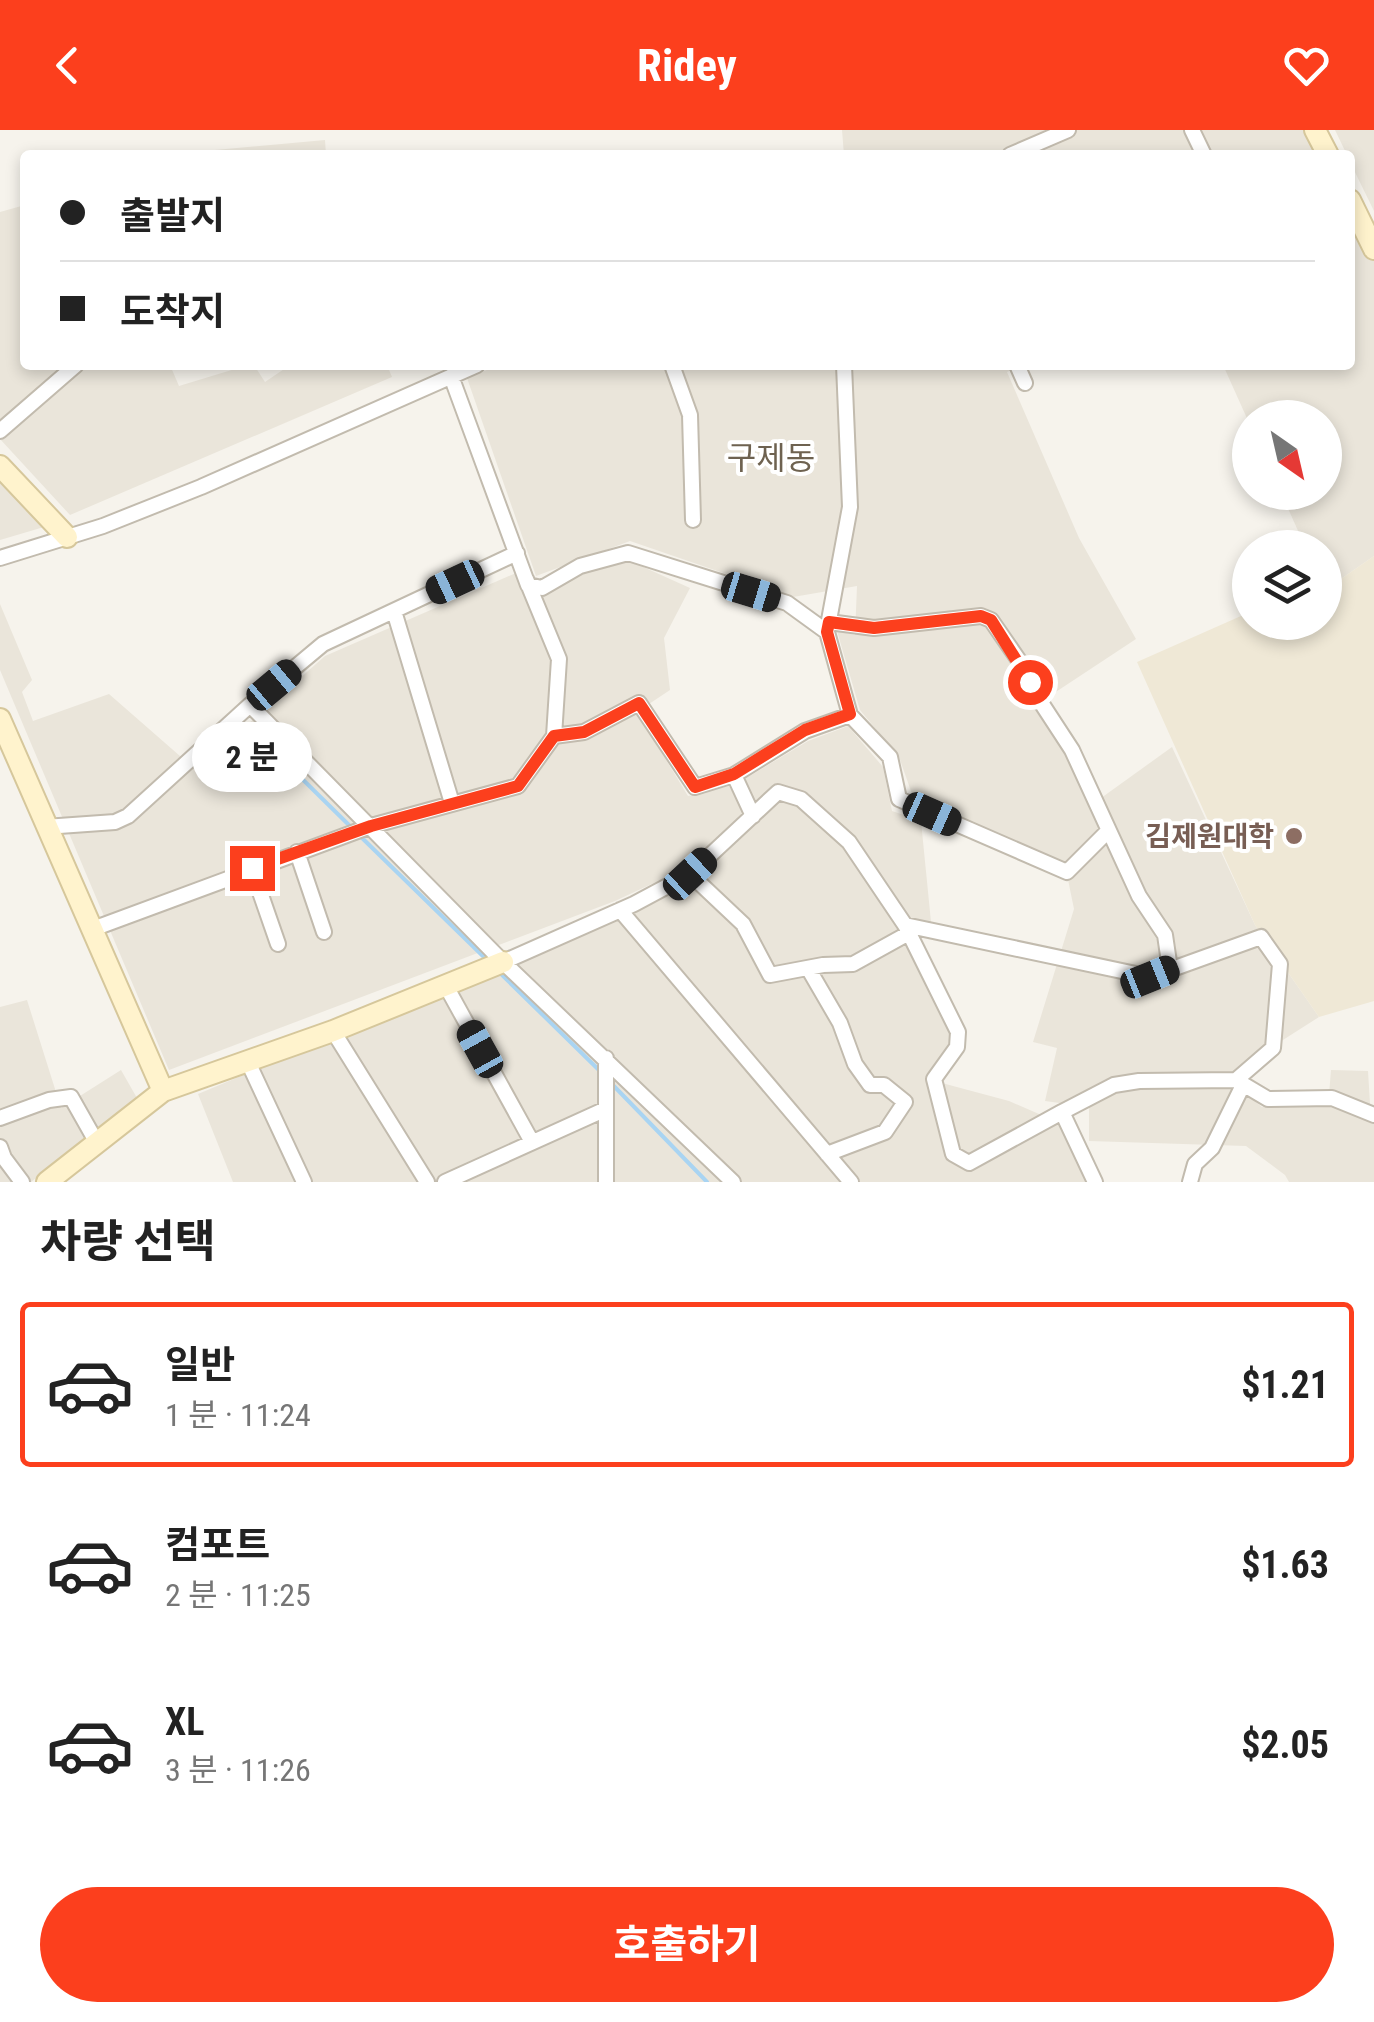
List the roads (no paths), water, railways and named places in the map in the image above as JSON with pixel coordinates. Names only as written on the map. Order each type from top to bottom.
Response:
[{"type":"street","points":[[1040,149],[1068,130]]},
{"type":"street","points":[[1355,210],[1374,249]]},
{"type":"street","points":[[0,431],[70,370]]},
{"type":"street","points":[[0,558],[201,487],[466,370]]},
{"type":"street","points":[[674,370],[690,414],[694,520]]},
{"type":"street","points":[[844,370],[850,507],[828,627],[850,714],[890,757],[899,799],[1067,872],[1108,831]]},
{"type":"street","points":[[1018,370],[1025,384]]},
{"type":"street","points":[[90,930],[371,826],[518,786],[554,736],[559,659],[451,376]]},
{"type":"street","points":[[0,466],[67,537]]},
{"type":"street","points":[[45,827],[115,822],[128,816],[323,644],[517,553]]},
{"type":"street","points":[[528,585],[542,588],[580,566],[628,553],[787,603],[828,627],[874,628],[981,616],[991,620],[1072,750],[1140,896],[1164,934],[1170,969]]},
{"type":"street","points":[[394,611],[452,804]]},
{"type":"street","points":[[554,736],[584,732],[639,703],[695,787],[734,774],[805,730],[850,714]]},
{"type":"street","points":[[250,705],[371,826],[496,965],[606,1058],[734,1182]]},
{"type":"street","points":[[0,719],[163,1091]]},
{"type":"street","points":[[734,774],[753,816]]},
{"type":"street","points":[[47,1182],[163,1091],[446,986],[620,910],[690,874],[778,792],[801,799],[848,842],[907,929],[958,1032],[957,1047],[934,1079],[953,1154],[969,1163],[1062,1112],[1126,1083],[1239,1083],[1268,1100],[1332,1098],[1374,1115]]},
{"type":"street","points":[[296,852],[324,932]]},
{"type":"street","points":[[252,868],[278,944]]},
{"type":"street","points":[[690,874],[743,924],[770,975],[853,964],[907,929],[1150,977],[1261,938],[1280,964],[1272,1048],[1239,1083],[1212,1148],[1195,1164],[1190,1182]]},
{"type":"street","points":[[620,910],[851,1182]]},
{"type":"street","points":[[808,968],[840,1023],[862,1075],[870,1085],[884,1085],[905,1102],[886,1132],[827,1154]]},
{"type":"street","points":[[446,986],[532,1142]]},
{"type":"street","points":[[333,1031],[427,1182]]},
{"type":"street","points":[[606,1058],[606,1182]]},
{"type":"street","points":[[248,1062],[304,1182]]},
{"type":"street","points":[[0,1118],[70,1096],[98,1143]]},
{"type":"street","points":[[445,1182],[606,1109]]},
{"type":"street","points":[[1062,1112],[1095,1182]]},
{"type":"street","points":[[0,1147],[22,1182]]},
{"type":"waterway","points":[[285,762],[353,829]]},
{"type":"waterway","points":[[360,836],[489,962]]},
{"type":"waterway","points":[[499,972],[603,1074]]},
{"type":"waterway","points":[[609,1081],[707,1182]]},
{"type":"place","name":"김제원대학","points":[[1294,836]]},
{"type":"district","name":"구제동","points":[[771,458]]}]
